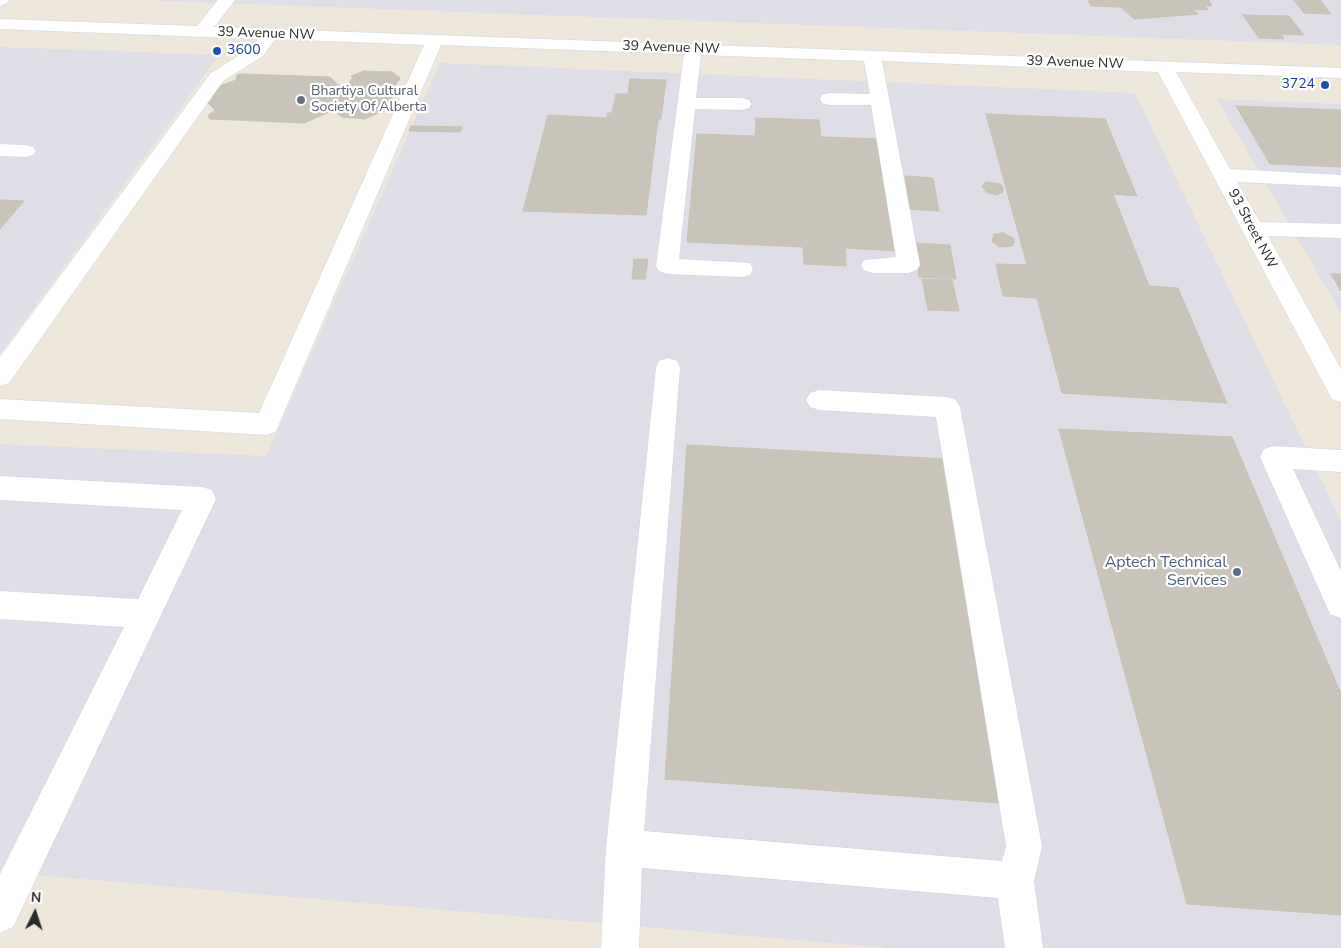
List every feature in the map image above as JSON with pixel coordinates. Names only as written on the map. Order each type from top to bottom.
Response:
[{"type":"street","points":[[202,31],[227,0]]},
{"type":"street","name":"39 Avenue NW","points":[[0,24],[1341,73]]},
{"type":"street","points":[[0,376],[217,76],[257,52],[270,34]]},
{"type":"street","points":[[0,409],[267,424],[435,40]]},
{"type":"street","points":[[694,49],[667,266],[742,269]]},
{"type":"street","points":[[872,56],[909,265],[872,265]]},
{"type":"street","name":"93 Street NW","points":[[1164,66],[1341,392]]},
{"type":"street","points":[[828,99],[880,100]]},
{"type":"street","points":[[688,103],[742,104]]},
{"type":"street","points":[[0,150],[26,151]]},
{"type":"street","points":[[1223,174],[1341,181]]},
{"type":"street","points":[[1252,229],[1341,232]]},
{"type":"street","points":[[620,948],[624,848],[668,368]]},
{"type":"street","points":[[819,400],[947,407],[1024,846],[1015,881],[1024,948]]},
{"type":"street","points":[[1341,461],[1274,457],[1341,604]]},
{"type":"street","points":[[0,488],[202,500],[0,914]]},
{"type":"street","points":[[0,605],[146,614]]},
{"type":"street","points":[[624,848],[1015,881]]},
{"type":"shaded area","points":[[143,0],[1341,0],[1341,45]]},
{"type":"shaded area","points":[[0,47],[219,55],[0,354]]},
{"type":"shaded area","points":[[440,63],[1135,93],[1341,521],[1341,948],[890,948],[0,872],[0,444],[266,456]]},
{"type":"shaded area","points":[[1217,99],[1341,104],[1341,313]]},
{"type":"building","points":[[1088,0],[1209,0],[1212,6],[1205,5],[1208,10],[1193,9],[1198,14],[1134,19],[1121,7],[1091,6]]},
{"type":"building","points":[[1294,0],[1320,0],[1331,14],[1304,13]]},
{"type":"building","points":[[1243,15],[1289,16],[1304,35],[1281,34],[1284,39],[1259,38]]},
{"type":"building","name":"Bhartiya Cultural Society Of Alberta","points":[[364,71],[392,72],[400,78],[390,93],[393,96],[387,109],[365,119],[342,117],[334,110],[304,123],[210,119],[208,116],[215,110],[208,103],[220,86],[236,80],[237,75],[330,77],[338,85],[348,85],[353,77],[351,76]]},
{"type":"building","points":[[630,79],[666,80],[661,119],[658,119],[646,215],[523,211],[548,115],[607,118],[607,113],[612,113],[616,94],[628,94]]},
{"type":"building","points":[[1236,106],[1341,110],[1341,167],[1270,164]]},
{"type":"building","points":[[986,114],[1105,119],[1137,196],[1113,194],[1149,286],[1178,288],[1227,403],[1062,393],[1037,298],[1003,296],[996,264],[1027,265]]},
{"type":"building","points":[[756,118],[819,120],[821,137],[883,139],[898,251],[845,248],[846,266],[804,264],[803,247],[687,242],[697,134],[755,136]]},
{"type":"building","points":[[411,126],[462,127],[460,132],[409,131]]},
{"type":"building","points":[[905,176],[933,178],[939,211],[910,209]]},
{"type":"building","points":[[986,182],[1000,184],[1003,187],[1003,192],[996,195],[986,192],[982,186]]},
{"type":"building","points":[[0,200],[24,201],[0,229]]},
{"type":"building","points":[[1003,233],[1013,238],[1014,243],[1012,246],[999,247],[992,241],[994,234]]},
{"type":"building","points":[[915,243],[950,245],[956,279],[919,277]]},
{"type":"building","points":[[634,259],[648,259],[645,279],[632,279]]},
{"type":"building","points":[[1331,274],[1341,274],[1341,291]]},
{"type":"building","points":[[922,279],[952,280],[959,311],[928,310]]},
{"type":"building","points":[[1059,429],[1232,437],[1341,694],[1341,915],[1187,904]]},
{"type":"building","points":[[687,445],[947,459],[1002,803],[665,779]]},
{"type":"place","name":"3600","points":[[217,51]]},
{"type":"place","name":"3724","points":[[1325,85]]},
{"type":"place","name":"Bhartiya Cultural Society Of Alberta","points":[[301,100]]},
{"type":"place","name":"Aptech Technical Services","points":[[1237,572]]}]
